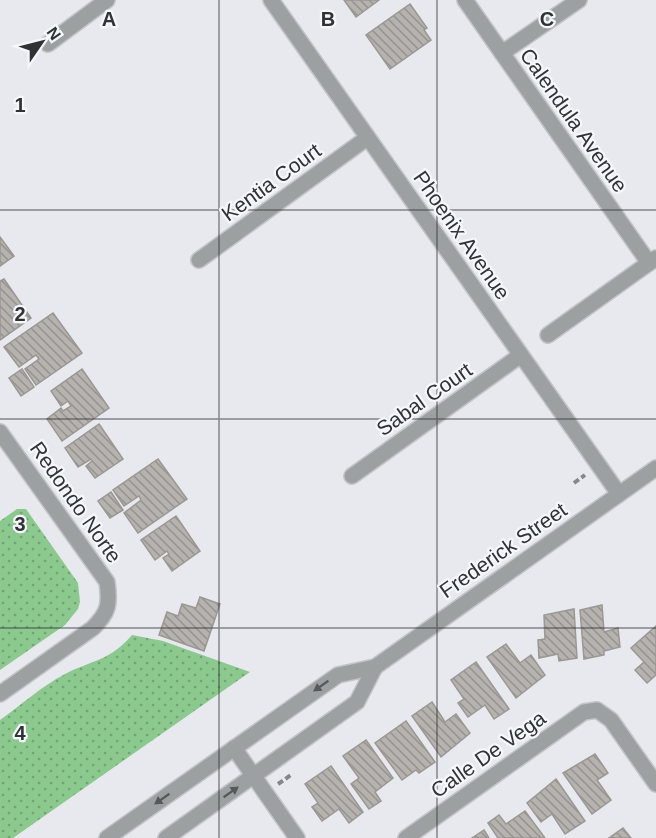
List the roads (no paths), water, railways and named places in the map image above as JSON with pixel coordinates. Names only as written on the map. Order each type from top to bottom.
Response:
[{"type":"street","points":[[48,44],[107,0]]},
{"type":"street","name":"Phoenix Avenue","points":[[271,0],[619,494]]},
{"type":"street","name":"Calendula Avenue","points":[[465,0],[652,261]]},
{"type":"street","points":[[502,53],[579,0]]},
{"type":"street","name":"Kentia Court","points":[[199,260],[368,138]]},
{"type":"street","points":[[548,335],[652,261]]},
{"type":"street","name":"Sabal Court","points":[[352,476],[521,355]]},
{"type":"street","name":"Redondo Norte","points":[[0,432],[107,582],[110,600],[105,616],[93,628],[0,694]]},
{"type":"street","name":"Frederick Street","points":[[107,838],[338,675],[375,667],[656,468]]},
{"type":"street","name":"Frederick Street","points":[[166,838],[357,702],[375,667]]},
{"type":"street","name":"Calle De Vega","points":[[406,838],[584,712],[597,710],[611,720],[656,784]]},
{"type":"street","points":[[234,748],[297,838]]}]
